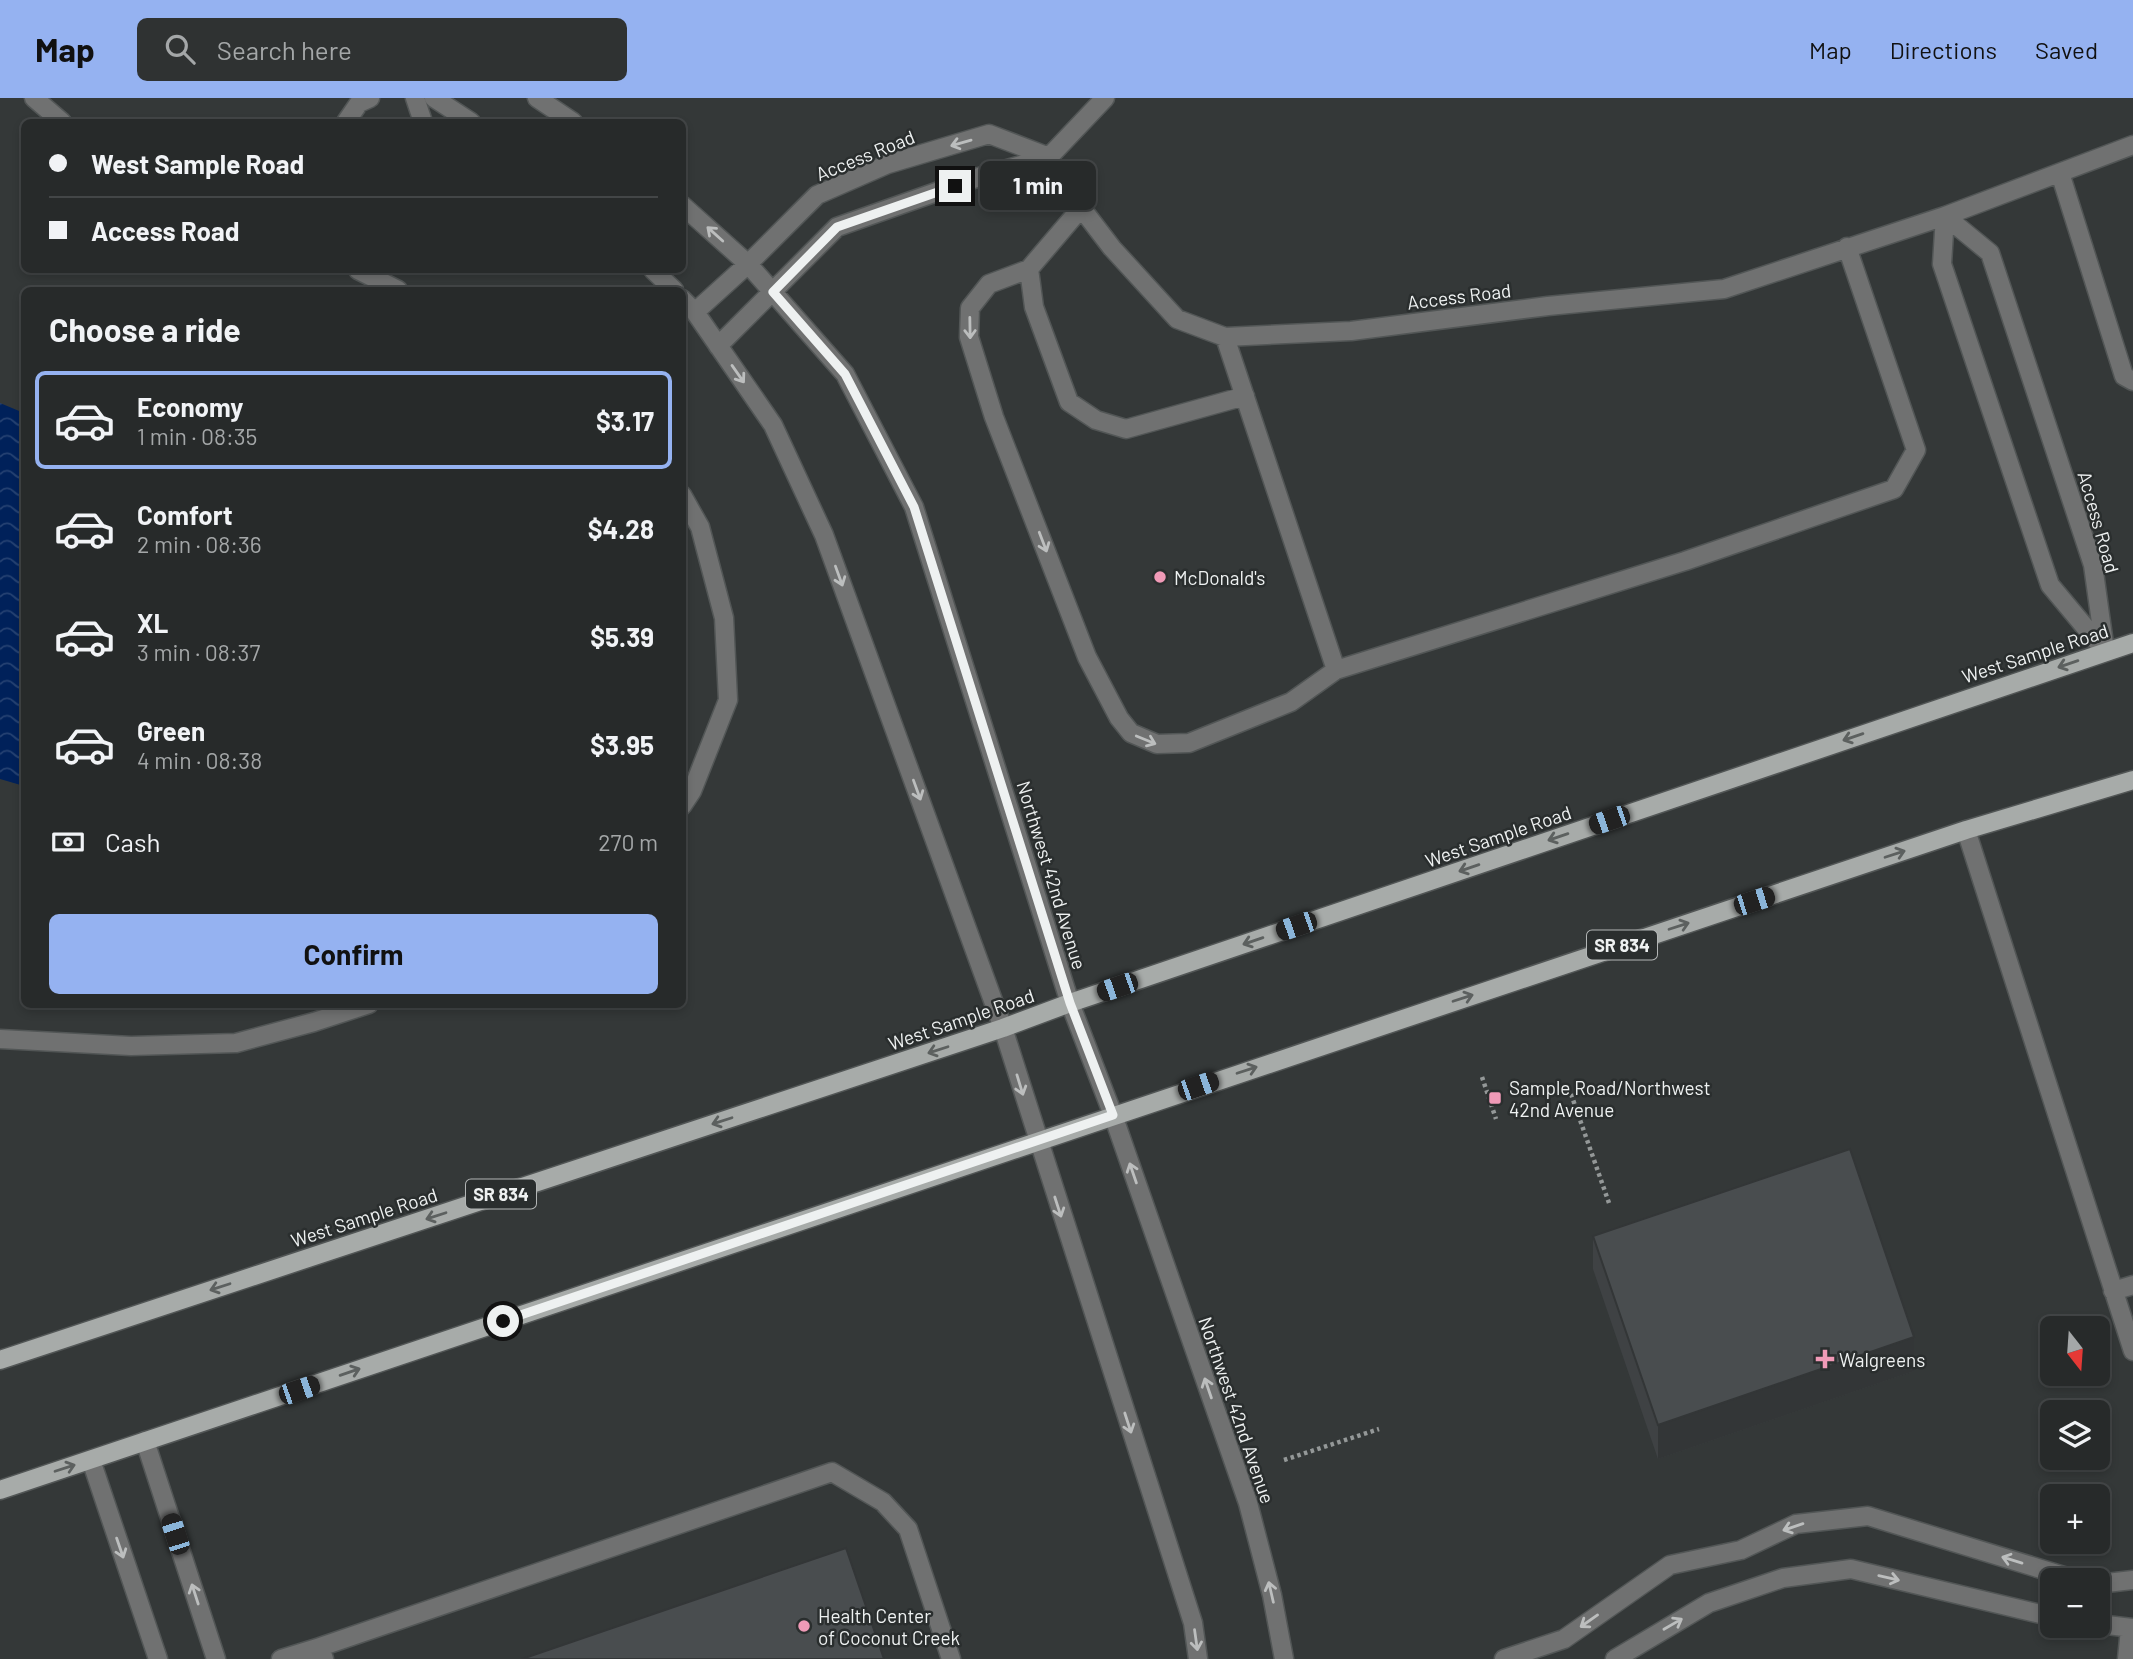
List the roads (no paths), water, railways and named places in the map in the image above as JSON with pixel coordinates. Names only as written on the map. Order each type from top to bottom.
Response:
[{"type":"main road","name":"West Sample Road","points":[[0,1360],[1003,1028],[2133,643]]},
{"type":"main road","name":"SR 834","points":[[0,1490],[1966,830],[2133,780]]},
{"type":"street","points":[[34,98],[58,119]]},
{"type":"street","points":[[348,119],[359,103],[370,98]]},
{"type":"street","points":[[415,98],[422,119]]},
{"type":"street","points":[[434,98],[466,119]]},
{"type":"street","points":[[537,98],[568,119]]},
{"type":"street","points":[[718,346],[837,227],[979,177],[1049,157],[1105,98]]},
{"type":"street","name":"Access Road","points":[[689,306],[748,264],[817,195],[888,164],[989,134],[1049,157],[1081,208],[1112,248],[1177,319],[1225,337],[1351,331],[1548,306],[1724,289],[1945,216],[2133,145]]},
{"type":"street","points":[[2060,173],[2124,376],[2133,381]]},
{"type":"street","points":[[1081,208],[1028,269],[989,285],[970,308],[969,337],[995,416],[1087,657],[1125,726],[1131,733],[1157,744],[1189,743],[1291,702],[1336,670],[1685,561],[1894,489],[1916,450],[1847,247]]},
{"type":"street","name":"Northwest 42nd Avenue","points":[[686,209],[748,264],[845,374],[914,507],[1070,1003],[1113,1115],[1248,1503],[1272,1595],[1284,1659]]},
{"type":"street","points":[[1945,216],[1942,264],[2050,584],[2105,651]]},
{"type":"street","name":"Access Road","points":[[1945,216],[1990,253],[2093,565],[2105,651]]},
{"type":"street","points":[[1028,269],[1034,307],[1069,402],[1096,419],[1126,429],[1245,396]]},
{"type":"street","points":[[364,273],[392,287]]},
{"type":"street","points":[[656,273],[671,287]]},
{"type":"street","points":[[689,306],[773,425],[824,535],[1003,1028],[1037,1142],[1193,1623],[1198,1659]]},
{"type":"street","points":[[1225,337],[1336,670]]},
{"type":"street","points":[[686,502],[700,527],[723,618],[728,700],[686,800]]},
{"type":"street","points":[[1966,830],[2133,1351]]},
{"type":"street","points":[[0,1039],[131,1046],[236,1043],[357,1008]]},
{"type":"street","points":[[2113,1291],[2133,1285]]},
{"type":"street","points":[[145,1441],[216,1659]]},
{"type":"street","points":[[91,1460],[158,1659]]},
{"type":"street","points":[[281,1659],[322,1653],[832,1472],[883,1502],[908,1529],[951,1659]]},
{"type":"street","points":[[1504,1659],[1564,1639],[1670,1565],[1741,1550],[1797,1524],[1868,1516],[2040,1569]]},
{"type":"street","points":[[1615,1659],[1709,1603],[1783,1578],[1851,1569],[2040,1614]]},
{"type":"street","points":[[2110,1583],[2133,1580]]},
{"type":"street","points":[[2110,1626],[2131,1629],[2127,1659]]},
{"type":"water","points":[[0,403],[21,412],[21,785],[0,779]]},
{"type":"place","name":"McDonald's","points":[[1160,577]]},
{"type":"place","name":"Sample Road/Northwest 42nd Avenue","points":[[1495,1098]]},
{"type":"place","name":"Walgreens","points":[[1825,1359]]},
{"type":"place","name":"Health Center of Coconut Creek","points":[[804,1626]]}]
